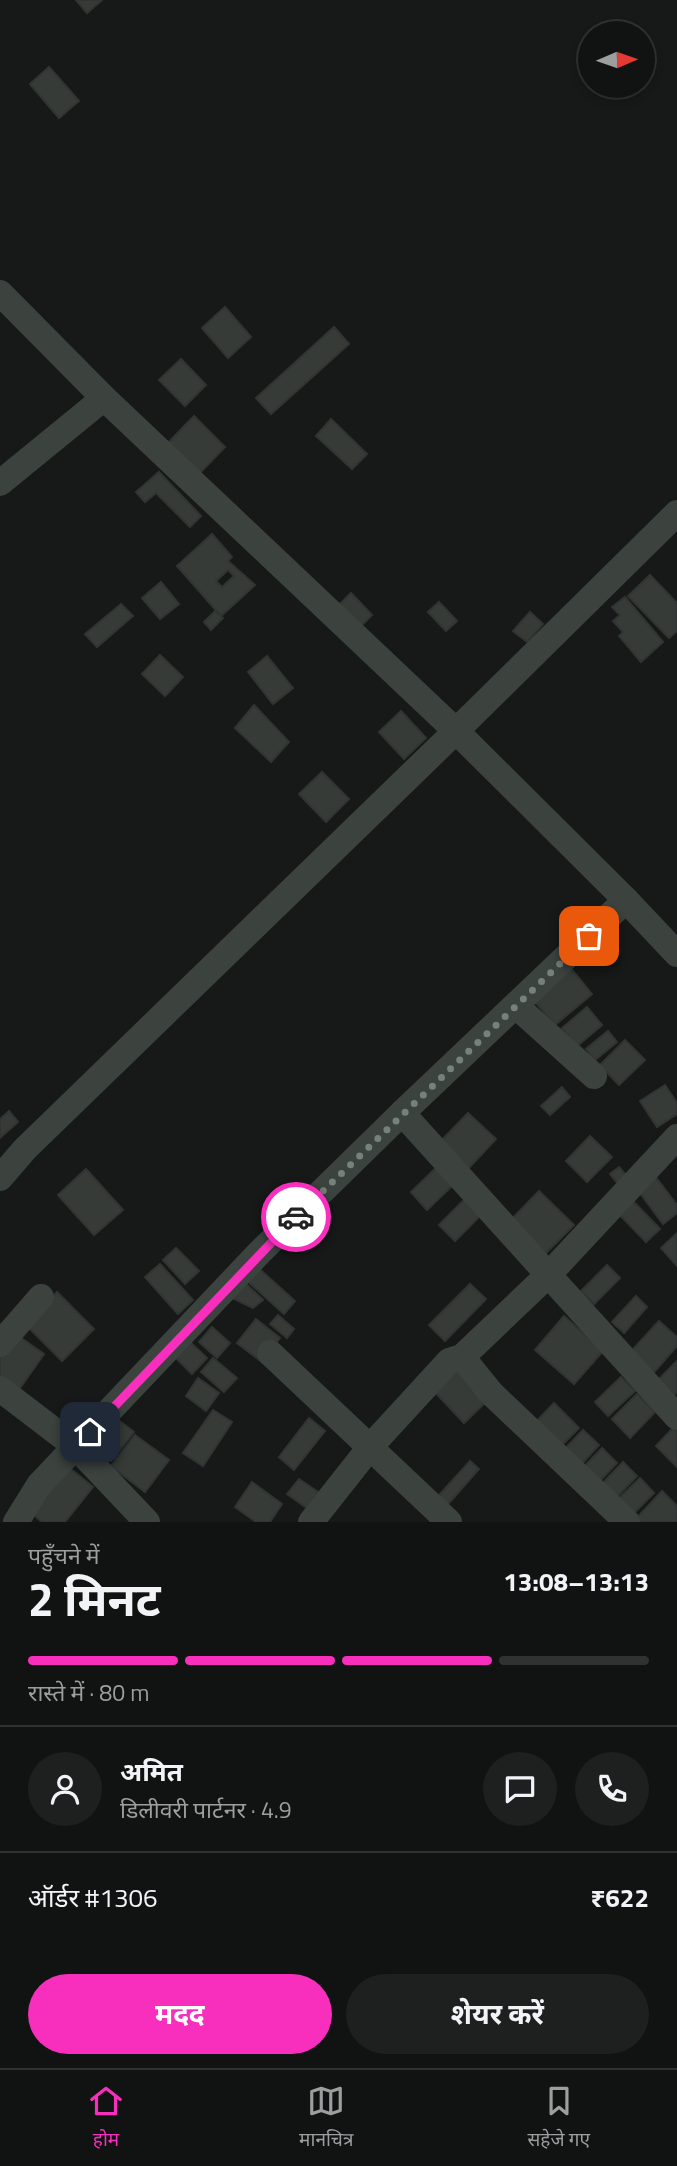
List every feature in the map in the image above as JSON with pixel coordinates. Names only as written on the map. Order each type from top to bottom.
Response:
[{"type":"street","points":[[0,293],[104,398],[456,732],[677,954]]},
{"type":"street","points":[[0,483],[104,398]]},
{"type":"street","points":[[0,1178],[24,1149],[456,732],[677,513]]},
{"type":"street","points":[[16,1522],[39,1485],[260,1252],[626,900]]},
{"type":"street","points":[[516,1006],[594,1076]]},
{"type":"street","points":[[402,1114],[550,1273],[677,1417]]},
{"type":"street","points":[[311,1522],[371,1446],[449,1361],[462,1357],[550,1273],[677,1137]]},
{"type":"street","points":[[0,1344],[41,1297]]},
{"type":"street","points":[[270,1353],[449,1522]]},
{"type":"street","points":[[462,1357],[491,1393],[627,1522]]},
{"type":"street","points":[[0,1389],[76,1447],[136,1518]]},
{"type":"building","points":[[76,0],[102,0],[87,13]]},
{"type":"building","points":[[49,67],[79,101],[59,118],[30,84]]},
{"type":"building","points":[[225,307],[251,337],[228,358],[202,328]]},
{"type":"building","points":[[334,327],[349,344],[271,414],[256,398]]},
{"type":"building","points":[[181,359],[206,385],[185,406],[159,380]]},
{"type":"building","points":[[194,416],[225,447],[195,478],[164,447]]},
{"type":"building","points":[[331,419],[367,454],[352,469],[316,436]]},
{"type":"building","points":[[159,472],[201,516],[190,527],[156,493],[145,502],[136,492]]},
{"type":"building","points":[[212,534],[232,557],[228,561],[255,585],[221,616],[177,566]],"holes":[[[228,570],[234,576],[222,587],[216,581]]]},
{"type":"building","points":[[650,575],[677,603],[677,631],[669,638],[628,596]]},
{"type":"building","points":[[161,582],[179,604],[160,619],[142,598]]},
{"type":"building","points":[[351,593],[372,615],[354,633],[332,612]]},
{"type":"building","points":[[625,597],[663,642],[641,662],[619,636],[623,632],[613,621],[620,615],[612,607]]},
{"type":"building","points":[[439,602],[457,621],[446,631],[428,612]]},
{"type":"building","points":[[121,604],[133,616],[97,647],[85,634]]},
{"type":"building","points":[[215,611],[223,618],[211,630],[204,622]]},
{"type":"building","points":[[530,612],[543,624],[527,642],[513,631]]},
{"type":"building","points":[[160,655],[183,677],[165,696],[142,674]]},
{"type":"building","points":[[267,656],[293,688],[273,704],[248,672]]},
{"type":"building","points":[[254,705],[289,742],[271,762],[235,728]]},
{"type":"building","points":[[401,711],[426,738],[404,759],[379,732]]},
{"type":"building","points":[[322,772],[349,799],[326,822],[299,794]]},
{"type":"building","points":[[568,965],[592,994],[555,1025],[531,997]]},
{"type":"building","points":[[587,1007],[602,1025],[577,1046],[562,1028]]},
{"type":"building","points":[[608,1031],[617,1042],[595,1060],[586,1049]]},
{"type":"building","points":[[625,1040],[645,1060],[619,1085],[600,1065]]},
{"type":"building","points":[[665,1085],[677,1103],[677,1114],[657,1127],[640,1101]]},
{"type":"building","points":[[562,1087],[570,1097],[550,1115],[541,1106]]},
{"type":"building","points":[[9,1111],[18,1122],[0,1138],[0,1119]]},
{"type":"building","points":[[468,1113],[496,1139],[466,1171],[439,1143]]},
{"type":"building","points":[[590,1136],[612,1157],[587,1182],[566,1161]]},
{"type":"building","points":[[439,1165],[456,1182],[427,1210],[411,1192]]},
{"type":"building","points":[[619,1167],[632,1182],[623,1190],[610,1174]]},
{"type":"building","points":[[86,1169],[123,1210],[94,1235],[58,1195]]},
{"type":"building","points":[[655,1176],[677,1205],[677,1213],[663,1224],[637,1189]]},
{"type":"building","points":[[539,1191],[574,1225],[545,1254],[511,1220]]},
{"type":"building","points":[[467,1197],[483,1213],[455,1241],[439,1225]]},
{"type":"building","points":[[630,1198],[660,1229],[646,1242],[616,1211]]},
{"type":"building","points":[[677,1233],[677,1266],[661,1248]]},
{"type":"building","points":[[176,1248],[199,1271],[185,1284],[163,1260]]},
{"type":"building","points":[[160,1264],[193,1300],[178,1314],[145,1277]]},
{"type":"building","points":[[255,1265],[295,1301],[284,1314],[244,1278]]},
{"type":"building","points":[[607,1265],[620,1278],[594,1304],[581,1291]]},
{"type":"building","points":[[244,1282],[263,1300],[253,1308],[230,1297]]},
{"type":"building","points":[[470,1284],[486,1299],[445,1341],[429,1325]]},
{"type":"building","points":[[57,1292],[94,1329],[62,1361],[25,1324]]},
{"type":"building","points":[[636,1296],[647,1307],[624,1333],[612,1322]]},
{"type":"building","points":[[278,1315],[294,1329],[287,1338],[270,1324]]},
{"type":"building","points":[[564,1316],[603,1351],[574,1384],[535,1350]]},
{"type":"building","points":[[256,1319],[280,1338],[262,1362],[237,1343]]},
{"type":"building","points":[[659,1321],[677,1337],[677,1346],[648,1379],[625,1358]]},
{"type":"building","points":[[212,1327],[230,1343],[217,1358],[199,1342]]},
{"type":"building","points":[[14,1333],[44,1354],[18,1391],[0,1378],[0,1353]]},
{"type":"building","points":[[191,1343],[207,1358],[192,1374],[176,1358]]},
{"type":"building","points":[[213,1358],[237,1378],[224,1392],[201,1372]]},
{"type":"building","points":[[677,1361],[677,1392],[674,1395],[659,1379]]},
{"type":"building","points":[[456,1367],[487,1401],[464,1423],[432,1389]]},
{"type":"building","points":[[621,1377],[635,1391],[608,1416],[595,1402]]},
{"type":"building","points":[[198,1378],[219,1393],[206,1411],[186,1396]]},
{"type":"building","points":[[637,1394],[655,1412],[630,1438],[612,1419]]},
{"type":"building","points":[[554,1403],[579,1428],[556,1451],[532,1426]]},
{"type":"building","points":[[213,1410],[232,1422],[203,1466],[183,1453]]},
{"type":"building","points":[[113,1416],[134,1432],[111,1461],[91,1445]]},
{"type":"building","points":[[309,1418],[325,1431],[294,1470],[279,1457]]},
{"type":"building","points":[[673,1428],[677,1432],[677,1467],[656,1446]]},
{"type":"building","points":[[583,1430],[599,1445],[576,1470],[560,1454]]},
{"type":"building","points":[[135,1435],[169,1460],[145,1492],[111,1466]]},
{"type":"building","points":[[602,1448],[617,1463],[593,1488],[578,1473]]},
{"type":"building","points":[[470,1461],[479,1469],[441,1512],[432,1503]]},
{"type":"building","points":[[623,1462],[637,1476],[611,1503],[597,1489]]},
{"type":"building","points":[[67,1466],[93,1487],[65,1522],[42,1522],[29,1511]]},
{"type":"building","points":[[640,1478],[654,1493],[628,1519],[613,1504]]},
{"type":"building","points":[[299,1479],[318,1492],[307,1508],[287,1494]]},
{"type":"building","points":[[252,1482],[282,1504],[270,1522],[256,1522],[235,1507]]},
{"type":"building","points":[[662,1491],[677,1506],[677,1522],[633,1522]]},
{"type":"way so far","points":[[296,1217],[589,936]]},
{"type":"route","points":[[90,1432],[296,1217]]}]
